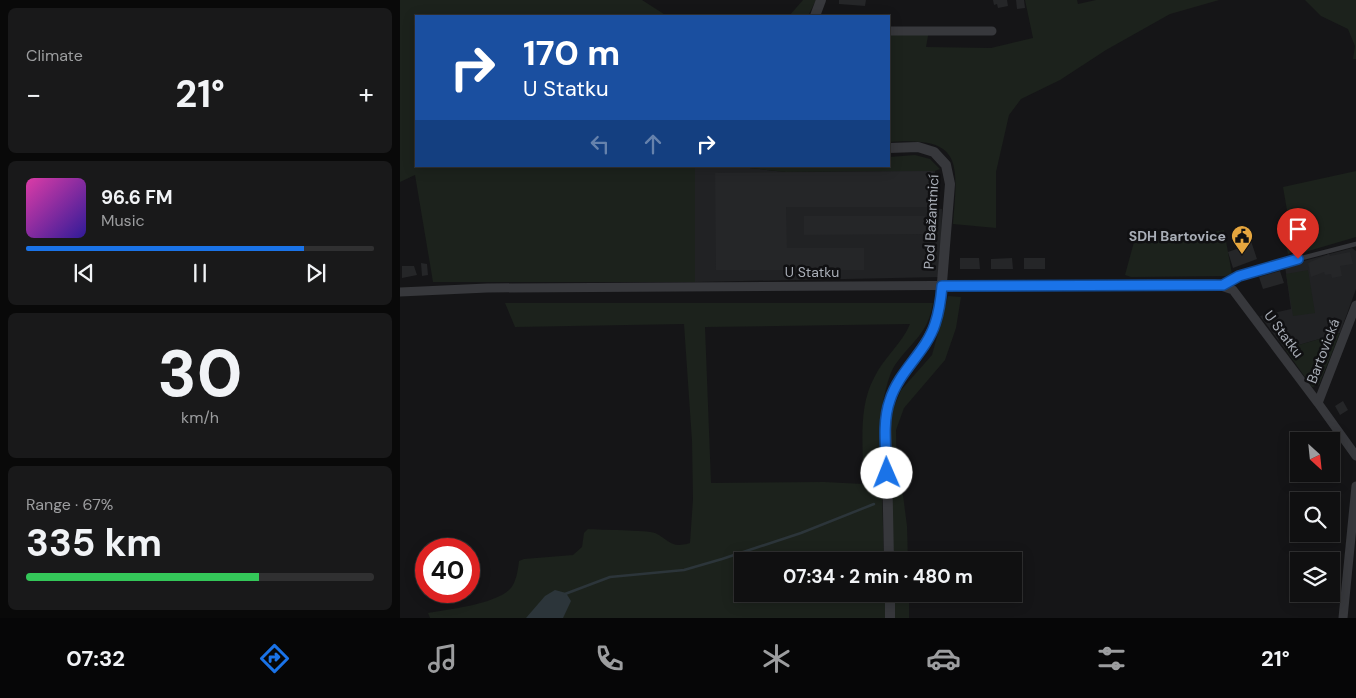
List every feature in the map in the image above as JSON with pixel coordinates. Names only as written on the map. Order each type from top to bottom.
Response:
[{"type":"street","points":[[815,15],[821,0]]},
{"type":"street","points":[[890,31],[992,31]]},
{"type":"street","name":"Pod Bažantnicí","points":[[889,552],[886,412],[897,383],[924,345],[935,324],[942,286],[950,184],[948,171],[939,156],[928,149],[912,146],[890,148]]},
{"type":"street","name":"U Statku","points":[[400,292],[487,288],[1223,285],[1239,276],[1298,259]]},
{"type":"street","name":"U Statku","points":[[1223,285],[1238,296],[1318,403]]},
{"type":"street","name":"Bartovická","points":[[1356,305],[1318,403],[1356,456]]},
{"type":"street","points":[[1343,618],[1356,486]]},
{"type":"street","points":[[890,602],[890,618]]},
{"type":"lane","points":[[1298,259],[1356,244]]},
{"type":"shaded area","points":[[400,0],[642,0],[665,15],[415,15],[415,167],[695,167],[695,282],[433,282],[415,175],[400,182]]},
{"type":"shaded area","points":[[803,0],[816,0],[808,15],[790,15]]},
{"type":"shaded area","points":[[1025,0],[1077,0],[1078,4],[1096,0],[1219,0],[1170,14],[1106,50],[1060,80],[1021,99],[1009,115],[996,172],[996,228],[953,224],[956,184],[951,158],[943,149],[931,144],[913,141],[890,142],[890,30],[929,30],[926,47],[991,48],[1033,38]]},
{"type":"shaded area","points":[[1305,0],[1356,0],[1356,59],[1353,59],[1355,46],[1348,29],[1321,16]]},
{"type":"shaded area","points":[[915,155],[930,159],[940,169],[935,171],[786,172],[740,167],[890,167],[890,157]]},
{"type":"shaded area","points":[[695,167],[740,167],[786,172],[935,171],[934,208],[942,209],[941,277],[695,282]]},
{"type":"shaded area","points":[[1356,171],[1356,237],[1305,252],[1296,216],[1288,216],[1283,187]]},
{"type":"shaded area","points":[[1292,227],[1298,251],[1288,254],[1282,230]]},
{"type":"shaded area","points":[[1224,230],[1232,274],[1226,276],[1131,277],[1125,275],[1134,242]]},
{"type":"shaded area","points":[[1352,248],[1356,251],[1356,289],[1340,333],[1285,349],[1260,316],[1291,309],[1285,266]]},
{"type":"shaded area","points":[[1308,270],[1315,313],[1293,316],[1286,274]]},
{"type":"shaded area","points":[[948,296],[961,297],[956,328],[945,360],[904,408],[896,430],[897,485],[903,495],[908,552],[893,552],[891,414],[901,390],[932,355]]},
{"type":"shaded area","points":[[505,303],[933,303],[931,314],[923,330],[895,365],[887,384],[880,421],[884,552],[734,552],[734,602],[885,602],[885,618],[430,618],[428,613],[470,606],[502,595],[513,584],[519,561],[573,555],[582,547],[584,533],[588,529],[650,532],[674,544],[683,545],[690,543],[693,499],[692,441],[684,324],[515,327]],"holes":[[[910,324],[878,371],[865,403],[863,416],[863,484],[824,482],[711,483],[705,327]]]},
{"type":"shaded area","points":[[1340,333],[1319,385],[1312,387],[1285,349]]},
{"type":"shaded area","points":[[555,590],[566,593],[571,601],[563,618],[526,618],[545,596]]},
{"type":"shaded area","points":[[894,602],[909,602],[909,618],[895,618]]},
{"type":"building","points":[[839,0],[866,0],[865,6],[839,4]]},
{"type":"building","points":[[993,0],[1007,0],[1008,6],[998,8],[997,4],[994,5]]},
{"type":"building","points":[[1016,0],[1024,0],[1025,8],[1017,9]]},
{"type":"building","points":[[933,171],[933,207],[786,207],[787,248],[864,248],[864,270],[716,270],[715,173]]},
{"type":"building","points":[[804,216],[925,216],[925,234],[804,235]]},
{"type":"building","name":"SDH Bartovice","points":[[1251,241],[1257,259],[1233,268],[1228,252],[1245,246],[1244,244]]},
{"type":"building","points":[[1350,252],[1353,264],[1340,266],[1342,276],[1332,278],[1331,274],[1325,275],[1324,272],[1311,277],[1308,263],[1329,254],[1330,256]]},
{"type":"building","points":[[960,258],[979,258],[980,269],[960,269]]},
{"type":"building","points":[[1012,258],[1013,269],[991,269],[991,259]]},
{"type":"building","points":[[1024,258],[1045,258],[1045,269],[1024,269]]},
{"type":"building","points":[[421,263],[427,264],[428,275],[422,276]]},
{"type":"building","points":[[402,266],[414,266],[417,275],[402,278]]},
{"type":"building","points":[[1280,271],[1284,283],[1263,289],[1259,277]]},
{"type":"building","points":[[1343,401],[1348,410],[1340,415],[1335,406]]},
{"type":"waterway","points":[[565,594],[610,577],[684,570],[722,559],[801,533],[874,504]]},
{"type":"place","name":"SDH Bartovice","points":[[1242,255]]},
{"type":"route","points":[[887,473],[885,420],[890,398],[897,383],[931,334],[939,309],[942,286],[1223,285],[1239,276],[1298,259]]}]
